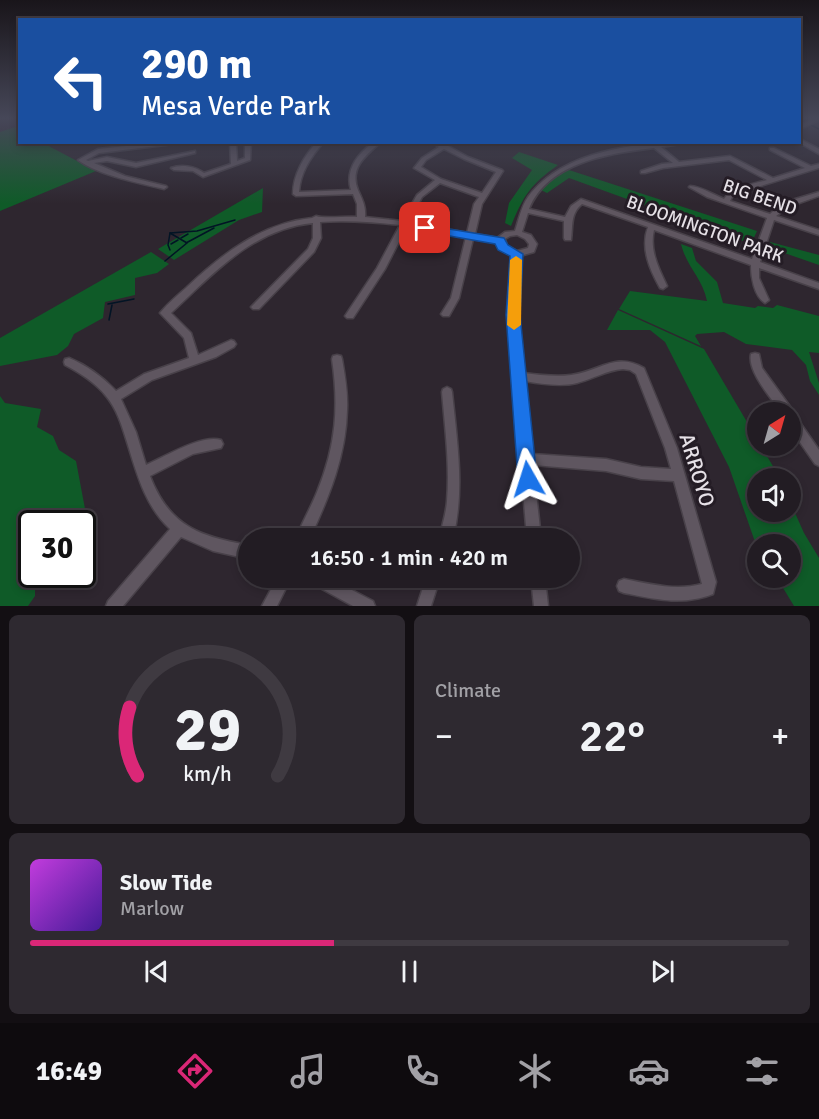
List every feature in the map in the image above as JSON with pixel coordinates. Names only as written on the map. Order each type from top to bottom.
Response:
[{"type":"street","points":[[161,147],[98,151],[81,160],[123,177],[164,187]]},
{"type":"street","points":[[192,147],[195,169]]},
{"type":"street","points":[[233,147],[234,165]]},
{"type":"street","points":[[174,168],[195,169],[203,175],[248,159],[248,147]]},
{"type":"street","points":[[316,147],[297,182],[296,194],[356,192]]},
{"type":"street","points":[[361,217],[362,203],[356,192],[352,176],[358,160],[370,147]]},
{"type":"street","points":[[443,147],[424,159],[417,168],[439,180],[482,196]]},
{"type":"street","points":[[444,147],[500,171],[478,204],[455,298],[446,314]]},
{"type":"street","points":[[518,233],[530,199],[542,185],[576,163],[642,147]]},
{"type":"street","points":[[656,147],[678,164]]},
{"type":"street","points":[[152,149],[155,160]]},
{"type":"street","points":[[772,149],[809,168]]},
{"type":"street","points":[[87,163],[107,159],[136,165],[193,152]]},
{"type":"street","points":[[643,172],[678,164],[730,158],[772,180]]},
{"type":"street","points":[[726,202],[734,192],[819,166]]},
{"type":"street","points":[[350,316],[381,269],[419,196],[439,180]]},
{"type":"street","name":"BIG BEND","points":[[692,187],[726,202],[819,233]]},
{"type":"street","points":[[765,300],[755,278],[755,263],[771,217],[784,205],[819,194]]},
{"type":"street","name":"BLOOMINGTON PARK","points":[[568,220],[574,206],[581,201],[819,286]]},
{"type":"street","points":[[525,210],[568,220],[568,238]]},
{"type":"street","points":[[194,360],[188,336],[165,313],[244,244],[285,225],[316,218],[361,217],[500,241]]},
{"type":"street","points":[[255,308],[311,250],[317,238],[316,218]]},
{"type":"street","points":[[652,226],[649,241],[655,270],[663,286]]},
{"type":"street","points":[[518,233],[528,237],[533,247],[527,252],[516,254],[502,248],[500,241],[508,234],[518,233]]},
{"type":"street","points":[[516,254],[513,315],[533,528]]},
{"type":"street","points":[[114,398],[148,378],[231,344]]},
{"type":"street","points":[[755,357],[757,369],[780,402]]},
{"type":"street","points":[[308,528],[328,487],[336,456],[343,395],[337,359]]},
{"type":"street","points":[[69,362],[87,372],[114,398],[126,422],[142,473],[161,508],[179,529],[205,541],[238,549]]},
{"type":"street","name":"ARROYO","points":[[518,376],[573,379],[622,364],[635,367],[640,371],[662,426],[709,582],[708,589],[698,593],[682,594],[652,592],[624,586]]},
{"type":"street","points":[[447,392],[454,486],[453,512],[449,528]]},
{"type":"street","points":[[801,431],[815,447],[819,460]]},
{"type":"street","points":[[142,473],[192,449],[217,444]]},
{"type":"street","points":[[526,459],[599,464],[641,473],[678,475]]},
{"type":"street","points":[[113,606],[179,529]]},
{"type":"street","points":[[268,606],[278,588]]},
{"type":"street","points":[[335,588],[368,606]]},
{"type":"street","points":[[424,606],[430,588]]},
{"type":"street","points":[[539,588],[541,606]]},
{"type":"green space","points":[[0,147],[51,147],[96,171],[0,211]]},
{"type":"green space","points":[[519,152],[558,165],[529,191],[511,226],[505,223],[509,203],[532,170],[512,158]]},
{"type":"green space","points":[[569,170],[757,231],[751,244],[569,178],[547,193],[541,190],[554,177]]},
{"type":"green space","points":[[263,188],[262,212],[239,220],[174,260],[158,249]]},
{"type":"green space","points":[[770,242],[819,255],[819,265],[767,247]]},
{"type":"green space","points":[[681,244],[692,248],[696,261],[717,282],[723,303],[755,308],[758,306],[773,308],[777,305],[819,316],[819,353],[809,352],[819,383],[819,395],[810,381],[806,365],[792,350],[746,344],[724,332],[697,334],[695,336],[701,346],[619,309],[630,291],[707,301],[702,285],[687,260]]},
{"type":"green space","points":[[151,252],[169,264],[157,273],[135,278],[135,295],[105,302],[103,318],[74,334],[68,346],[57,355],[0,366],[0,338]]},
{"type":"green space","points":[[618,310],[704,349],[747,422],[747,456],[767,456],[774,468],[747,468],[747,519],[729,467],[665,342],[650,330],[607,330]]},
{"type":"green space","points":[[0,396],[5,403],[41,409],[37,427],[53,436],[59,450],[76,461],[85,510],[18,510],[18,588],[35,588],[35,596],[28,606],[0,606]]},
{"type":"green space","points":[[748,522],[799,522],[819,558],[819,606],[794,606],[783,588],[801,588],[801,534],[752,534]]},
{"type":"waterway","points":[[170,233],[197,231],[235,220]]},
{"type":"waterway","points":[[187,243],[214,228]]},
{"type":"waterway","points":[[170,233],[187,243]]},
{"type":"waterway","points":[[170,233],[168,245],[170,250]]},
{"type":"waterway","points":[[181,238],[188,234]]},
{"type":"waterway","points":[[171,244],[178,240]]},
{"type":"waterway","points":[[165,261],[187,243]]},
{"type":"waterway","points":[[108,304],[134,299]]},
{"type":"waterway","points":[[109,320],[112,305]]},
{"type":"slow traffic","points":[[514,325],[516,260]]},
{"type":"route","points":[[425,228],[500,241],[502,248],[516,254],[513,315],[528,479]]}]
